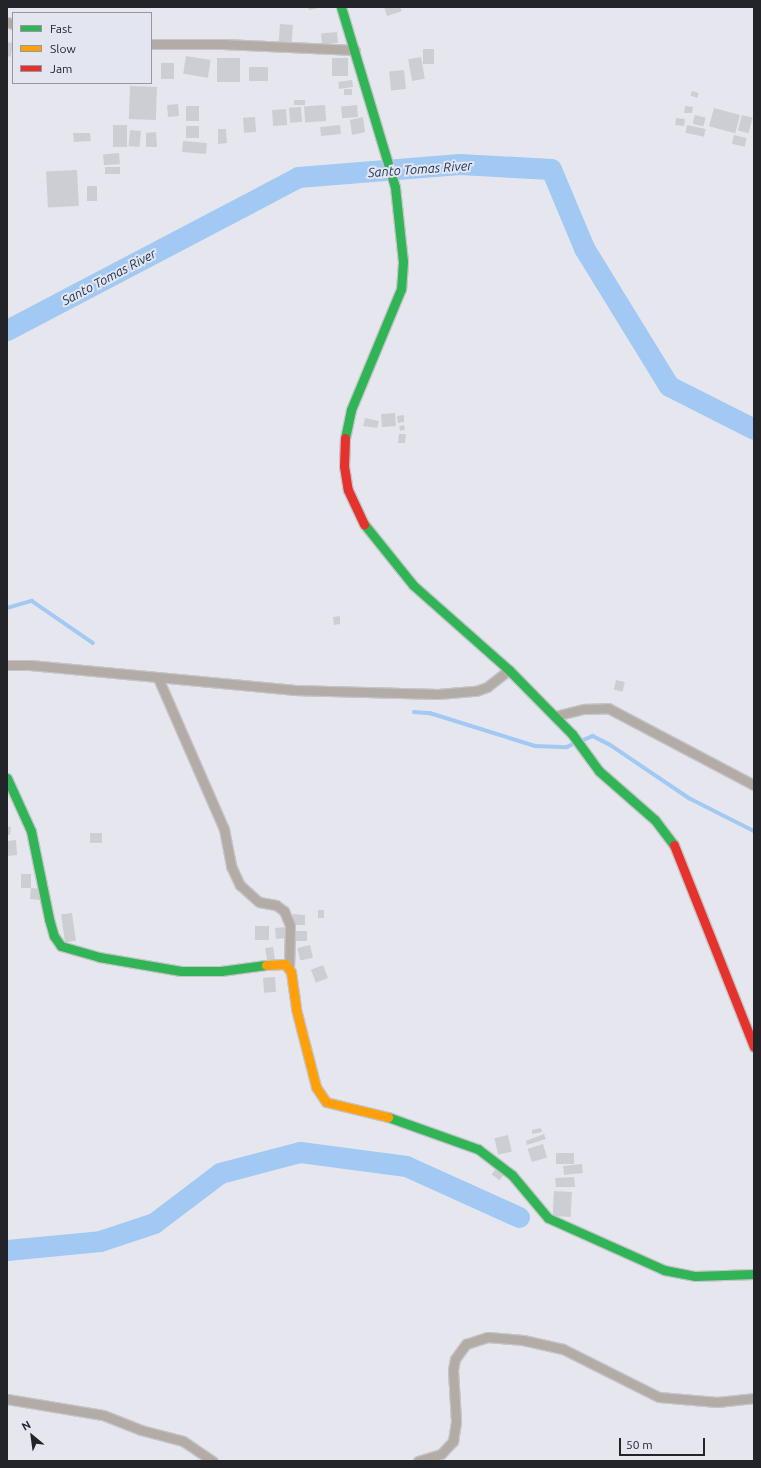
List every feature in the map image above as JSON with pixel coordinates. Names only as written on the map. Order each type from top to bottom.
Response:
[{"type":"street","points":[[341,7],[355,50],[378,140],[394,188],[402,238],[401,289],[351,410],[344,443],[344,466],[348,490],[358,514],[391,561],[435,606],[509,670],[555,716],[599,771],[655,820],[668,835],[677,850],[700,916],[754,1047]]},
{"type":"street","points":[[152,44],[224,44],[355,50]]},
{"type":"street","points":[[7,665],[30,665],[293,690],[456,694],[487,687],[509,670]]},
{"type":"street","points":[[158,678],[224,830],[231,866],[240,885],[259,902],[276,905],[284,911],[290,925],[290,968],[296,1008],[316,1087],[326,1102],[397,1118],[478,1149],[512,1175],[548,1218],[558,1224],[664,1270],[695,1276],[754,1274]]},
{"type":"street","points":[[555,716],[584,709],[608,708],[754,785]]},
{"type":"street","points":[[7,778],[31,831],[51,925],[61,946],[99,957],[181,971],[221,971],[281,963],[290,968]]},
{"type":"street","points":[[418,1461],[441,1454],[453,1440],[456,1422],[453,1370],[455,1359],[466,1344],[488,1337],[523,1340],[563,1349],[658,1397],[717,1402],[754,1398]]},
{"type":"street","points":[[7,1399],[103,1415],[141,1430],[183,1441],[213,1461]]},
{"type":"building","points":[[308,7],[319,7],[319,8],[309,10]]},
{"type":"building","points":[[384,7],[400,7],[402,11],[387,16]]},
{"type":"building","points":[[280,24],[293,25],[292,44],[279,43]]},
{"type":"building","points":[[337,32],[338,43],[322,44],[321,33]]},
{"type":"building","points":[[7,42],[12,43],[11,57],[7,56]]},
{"type":"building","points":[[423,49],[434,49],[434,64],[423,64]]},
{"type":"building","points":[[186,56],[211,60],[208,78],[183,74]]},
{"type":"building","points":[[421,57],[425,79],[412,81],[408,59]]},
{"type":"building","points":[[217,58],[240,58],[240,82],[217,82]]},
{"type":"building","points":[[332,58],[348,58],[348,76],[332,76]]},
{"type":"building","points":[[161,63],[174,63],[174,79],[161,79]]},
{"type":"building","points":[[249,67],[268,67],[268,81],[249,81]]},
{"type":"building","points":[[404,70],[406,89],[391,90],[389,72]]},
{"type":"building","points":[[352,80],[353,87],[339,89],[338,82]]},
{"type":"building","points":[[130,86],[157,87],[156,120],[129,119]]},
{"type":"building","points":[[344,89],[352,89],[352,95],[344,95]]},
{"type":"building","points":[[692,91],[699,93],[697,98],[691,96]]},
{"type":"building","points":[[294,100],[305,100],[305,105],[294,105]]},
{"type":"building","points":[[178,104],[179,116],[168,117],[167,105]]},
{"type":"building","points":[[325,105],[326,121],[305,122],[304,106]]},
{"type":"building","points":[[357,105],[358,117],[342,118],[341,106]]},
{"type":"building","points":[[186,106],[199,106],[199,121],[186,121]]},
{"type":"building","points":[[685,106],[693,107],[692,113],[684,113]]},
{"type":"building","points":[[301,107],[302,122],[290,123],[289,108]]},
{"type":"building","points":[[714,108],[740,115],[735,133],[709,126]]},
{"type":"building","points":[[286,109],[287,125],[273,126],[272,110]]},
{"type":"building","points":[[695,115],[706,118],[703,127],[693,124]]},
{"type":"building","points":[[742,115],[753,118],[748,133],[738,130]]},
{"type":"building","points":[[255,117],[256,132],[244,133],[243,118]]},
{"type":"building","points":[[363,117],[365,132],[352,135],[350,120]]},
{"type":"building","points":[[676,118],[685,119],[684,126],[675,125]]},
{"type":"building","points":[[113,125],[127,125],[127,147],[113,147]]},
{"type":"building","points":[[340,125],[341,134],[321,136],[320,127]]},
{"type":"building","points":[[687,125],[706,129],[704,137],[685,133]]},
{"type":"building","points":[[186,126],[199,126],[199,138],[186,138]]},
{"type":"building","points":[[218,129],[226,129],[227,143],[218,144]]},
{"type":"building","points":[[130,130],[141,131],[140,147],[129,146]]},
{"type":"building","points":[[156,132],[157,147],[146,147],[146,133]]},
{"type":"building","points":[[73,133],[90,133],[91,141],[74,142]]},
{"type":"building","points":[[734,135],[747,138],[745,147],[732,144]]},
{"type":"building","points":[[183,141],[207,143],[206,154],[182,152]]},
{"type":"building","points":[[119,153],[120,164],[104,165],[103,154]]},
{"type":"building","points":[[105,167],[120,167],[120,174],[105,174]]},
{"type":"building","points":[[77,170],[79,206],[48,208],[46,172]]},
{"type":"building","points":[[87,186],[97,186],[97,201],[87,201]]},
{"type":"building","points":[[395,413],[396,426],[382,427],[381,414]]},
{"type":"building","points":[[404,415],[404,422],[398,423],[397,416]]},
{"type":"building","points":[[365,418],[379,421],[377,428],[363,426]]},
{"type":"building","points":[[404,425],[405,430],[400,431],[399,426]]},
{"type":"building","points":[[399,434],[406,434],[405,443],[398,443]]},
{"type":"building","points":[[340,616],[340,624],[334,625],[333,617]]},
{"type":"building","points":[[616,680],[625,682],[623,692],[614,690]]},
{"type":"building","points":[[7,826],[11,827],[10,835],[7,835]]},
{"type":"building","points":[[90,833],[102,833],[102,843],[90,843]]},
{"type":"building","points":[[16,840],[17,855],[7,856],[7,841]]},
{"type":"building","points":[[21,874],[31,874],[31,888],[21,888]]},
{"type":"building","points":[[31,888],[41,889],[40,900],[30,899]]},
{"type":"building","points":[[318,910],[324,910],[324,918],[318,918]]},
{"type":"building","points":[[72,913],[76,941],[65,942],[61,915]]},
{"type":"building","points":[[293,914],[305,915],[305,925],[292,925]]},
{"type":"building","points":[[255,926],[269,926],[269,940],[255,940]]},
{"type":"building","points":[[286,927],[287,938],[276,939],[275,928]]},
{"type":"building","points":[[296,931],[307,931],[307,941],[296,941]]},
{"type":"building","points":[[310,945],[313,958],[300,961],[297,948]]},
{"type":"building","points":[[273,947],[275,960],[267,961],[265,948]]},
{"type":"building","points":[[323,965],[328,978],[316,983],[311,970]]},
{"type":"building","points":[[275,977],[276,992],[264,993],[263,978]]},
{"type":"building","points":[[541,1128],[542,1132],[532,1134],[532,1130]]},
{"type":"building","points":[[544,1134],[546,1139],[527,1145],[526,1141]]},
{"type":"building","points":[[508,1135],[512,1152],[498,1155],[494,1138]]},
{"type":"building","points":[[543,1144],[547,1157],[532,1162],[528,1149]]},
{"type":"building","points":[[556,1153],[574,1153],[574,1164],[556,1164]]},
{"type":"building","points":[[582,1164],[583,1173],[564,1175],[563,1166]]},
{"type":"building","points":[[497,1167],[505,1173],[500,1180],[492,1174]]},
{"type":"building","points":[[574,1177],[575,1187],[556,1187],[555,1178]]},
{"type":"building","points":[[554,1191],[572,1192],[571,1217],[553,1216]]},
{"type":"waterway","name":"Santo Tomas River","points":[[7,330],[298,177],[459,164],[551,169],[584,248],[669,386],[754,429]]},
{"type":"waterway","points":[[7,608],[32,601],[93,643]]},
{"type":"waterway","points":[[414,712],[430,713],[535,746],[567,747],[575,743]]},
{"type":"waterway","points":[[581,741],[593,736],[609,744],[689,798],[754,831]]},
{"type":"waterway","points":[[7,1250],[100,1241],[154,1223],[220,1173],[300,1152],[406,1166],[519,1217]]},
{"type":"traffic: fast","points":[[341,7],[395,187],[403,262],[401,289],[351,410],[345,438]]},
{"type":"traffic: fast","points":[[364,524],[413,585],[509,670],[572,734],[599,771],[655,820],[674,845]]},
{"type":"traffic: fast","points":[[7,778],[31,831],[49,919],[54,936],[61,946],[99,957],[181,971],[221,971],[266,965]]},
{"type":"traffic: fast","points":[[388,1117],[478,1149],[512,1175],[548,1218],[664,1270],[695,1276],[754,1274]]},
{"type":"traffic: slow","points":[[266,965],[285,964],[291,972],[296,1009],[316,1087],[326,1102],[388,1117]]},
{"type":"traffic: jam","points":[[345,438],[344,466],[348,490],[364,524]]},
{"type":"traffic: jam","points":[[674,845],[754,1047]]}]
